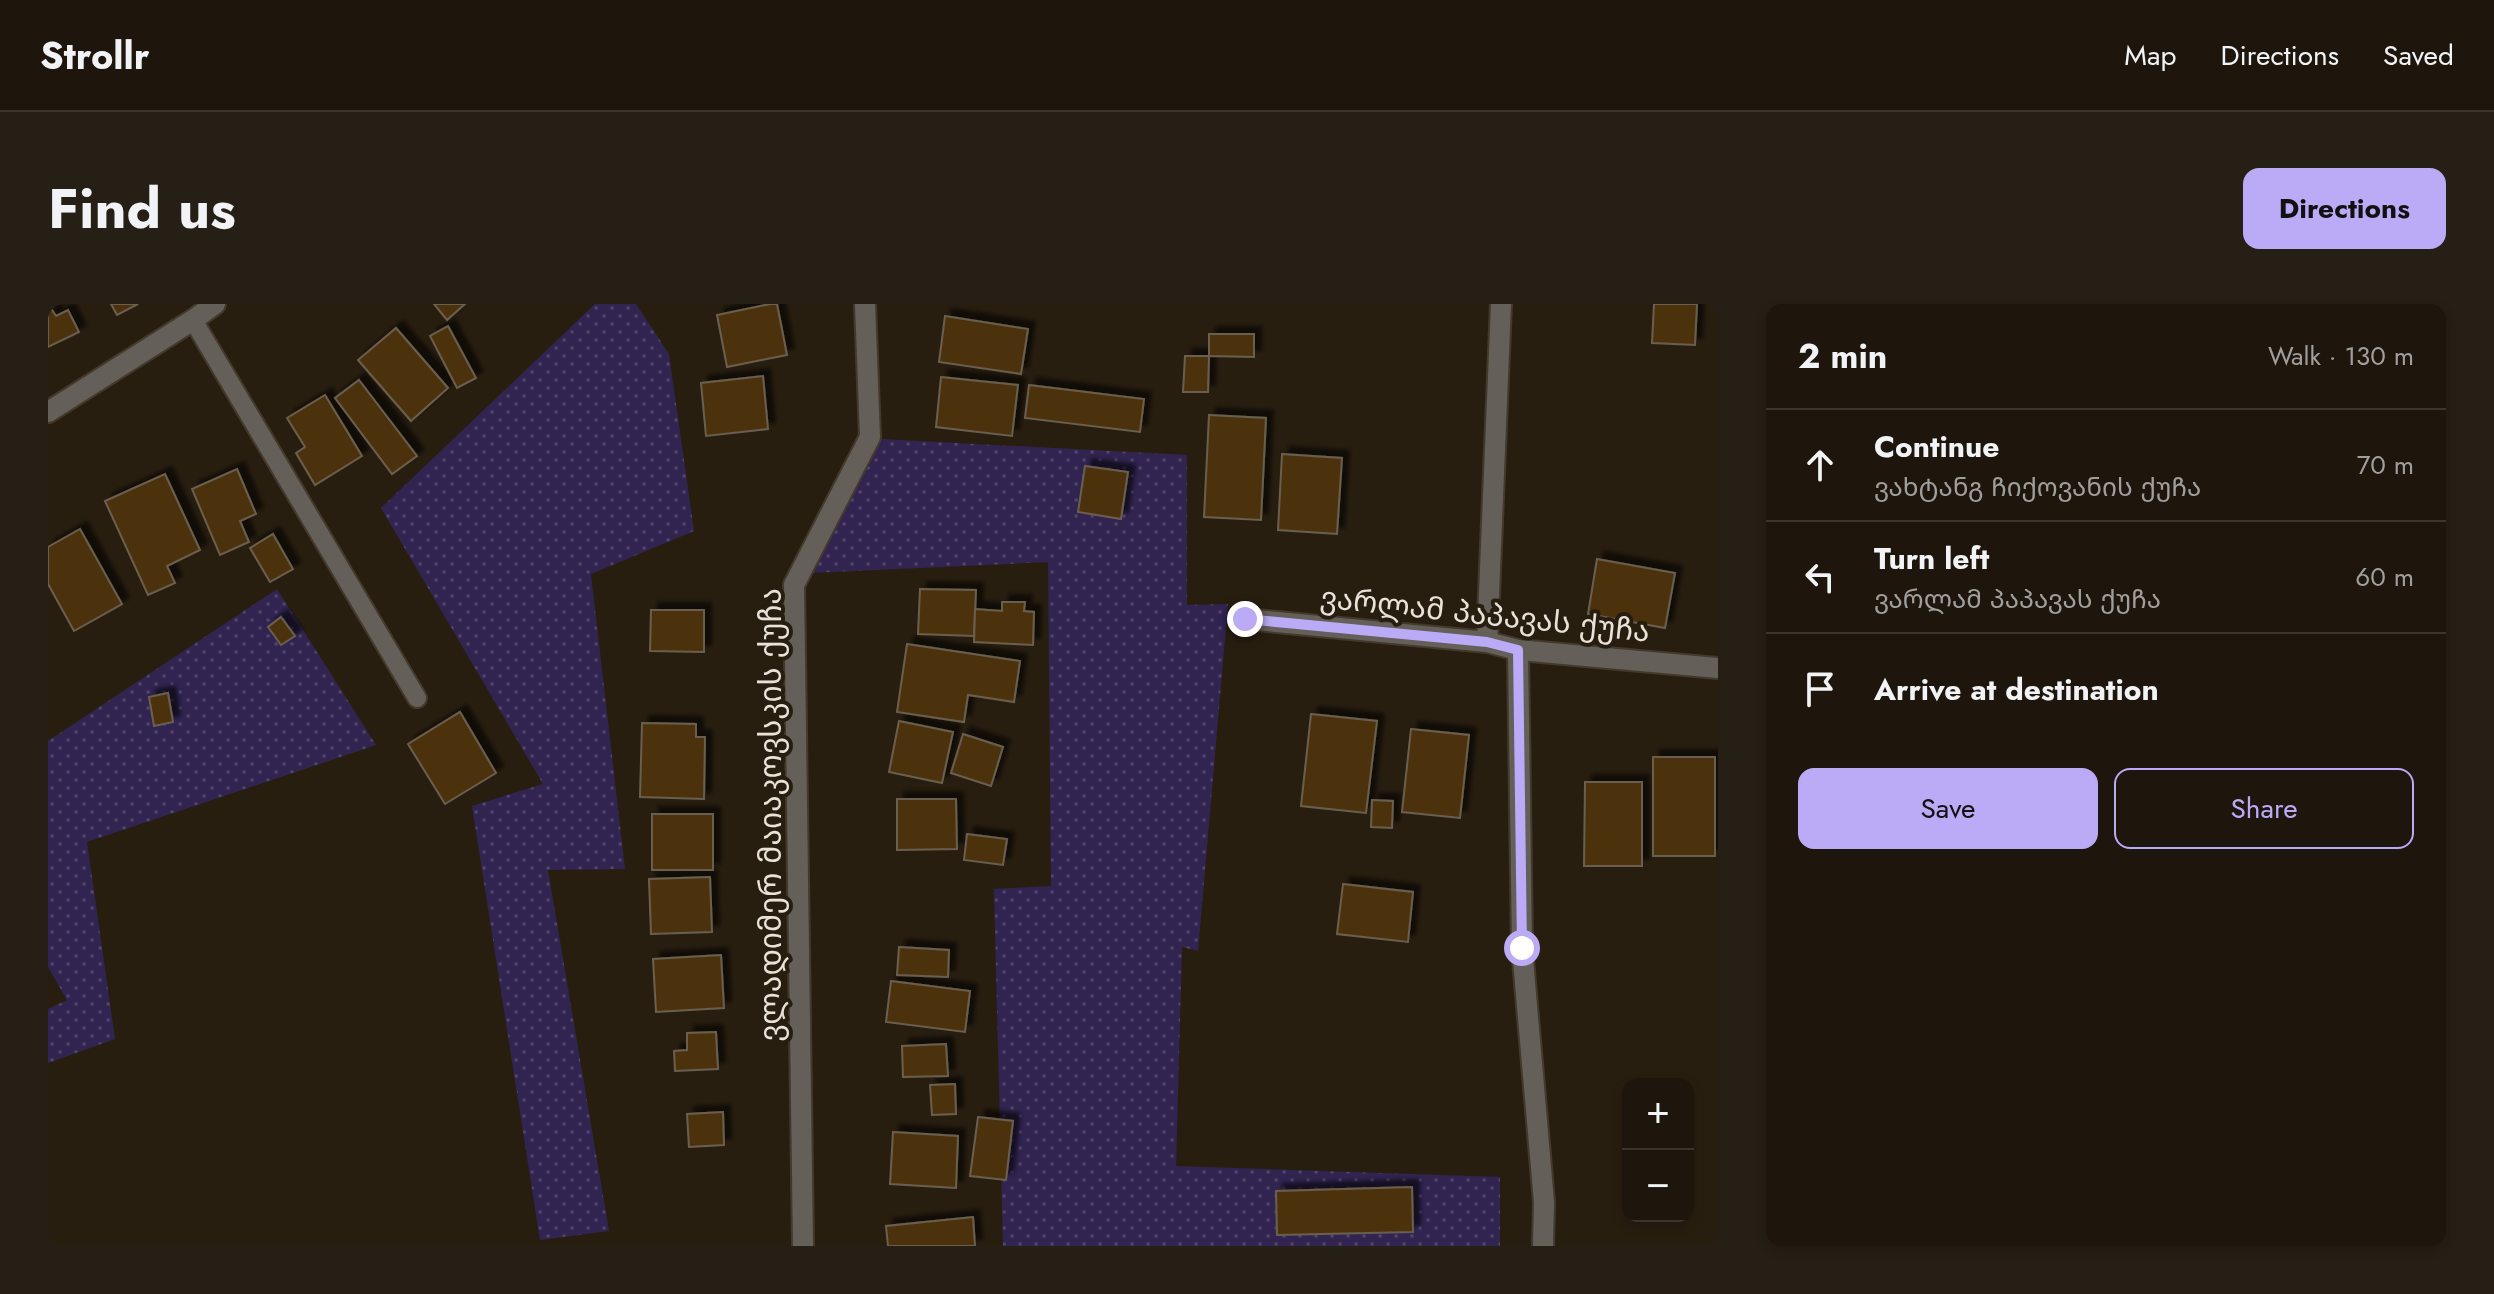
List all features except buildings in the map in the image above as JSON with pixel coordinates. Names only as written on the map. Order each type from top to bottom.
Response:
[{"type":"street","points":[[48,412],[215,304]]},
{"type":"street","name":"ვლადიმერ მაიაკოვსკის ქუჩა","points":[[803,1246],[794,585],[870,437],[865,304]]},
{"type":"street","points":[[1487,642],[1501,304]]},
{"type":"street","name":"ვარლამ პაპავას ქუჩა","points":[[1245,619],[1487,642],[1518,650],[1718,668]]},
{"type":"street","points":[[1518,650],[1522,948],[1544,1202],[1543,1246]]},
{"type":"lane","points":[[193,320],[417,698]]},
{"type":"shaded area","points":[[595,304],[636,304],[669,354],[694,531],[591,574],[625,869],[548,870],[609,1231],[540,1240],[472,806],[543,784],[381,508]]},
{"type":"shaded area","points":[[881,439],[1187,455],[1187,605],[1228,604],[1198,951],[1182,947],[1176,1166],[1500,1177],[1500,1246],[1003,1246],[994,889],[1051,886],[1048,562],[811,573]]},
{"type":"shaded area","points":[[277,589],[376,745],[87,842],[115,1039],[48,1063],[48,1009],[67,1000],[48,967],[48,741]]},
{"type":"route","points":[[1245,619],[1487,642],[1518,650],[1522,948]]}]
